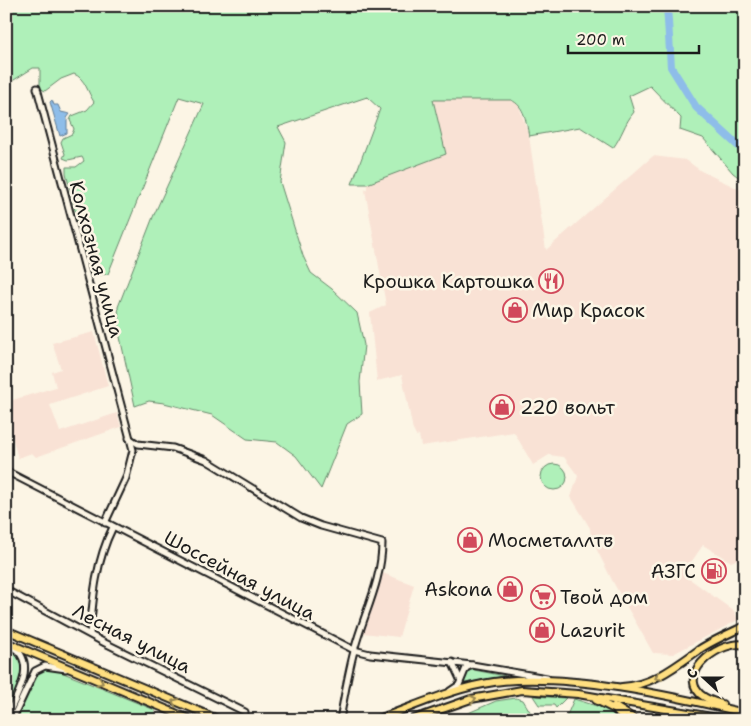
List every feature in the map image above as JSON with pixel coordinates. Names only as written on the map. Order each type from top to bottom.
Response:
[{"type":"main road","points":[[604,687],[624,687],[651,680],[714,641],[745,626]]},
{"type":"main road","points":[[6,630],[220,720]]},
{"type":"main road","points":[[6,643],[192,720]]},
{"type":"main road","points":[[736,711],[699,693],[694,682],[694,676],[702,661],[727,646],[735,644],[745,645]]},
{"type":"main road","points":[[375,720],[442,695],[494,682],[557,681],[745,711],[740,720]]},
{"type":"main road","points":[[410,720],[449,706],[496,694],[522,690],[578,694],[728,720]]},
{"type":"main road","points":[[578,694],[618,708],[636,720]]},
{"type":"main road","points":[[602,702],[614,709],[625,720]]},
{"type":"main road","points":[[667,720],[680,714],[728,720]]},
{"type":"street","name":"Колхозная улица","points":[[37,88],[132,450],[126,478],[105,523]]},
{"type":"street","points":[[129,438],[138,444],[172,448],[206,460],[301,518],[321,526],[382,543],[382,558],[376,584],[354,650],[340,720]]},
{"type":"street","points":[[132,450],[138,444]]},
{"type":"street","name":"Шоссейная улица","points":[[6,471],[354,650],[522,672],[557,681]]},
{"type":"street","points":[[90,634],[95,575],[102,548],[113,527]]},
{"type":"street","name":"Лесная улица","points":[[6,590],[244,712]]},
{"type":"street","points":[[6,643],[20,652],[26,662],[26,667],[6,719]]},
{"type":"street","points":[[452,662],[460,679]]},
{"type":"street","points":[[442,695],[459,685],[466,668],[472,665]]},
{"type":"street","points":[[12,720],[31,676],[40,667],[53,666],[81,674]]},
{"type":"shaded area","points":[[433,100],[510,100],[518,103],[529,136],[546,250],[653,156],[686,160],[701,171],[745,192],[745,556],[731,562],[703,545],[683,574],[735,612],[738,620],[673,654],[653,653],[613,582],[591,538],[590,528],[571,497],[578,476],[564,457],[549,455],[533,465],[514,432],[421,446],[419,435],[416,436],[413,430],[402,375],[377,381],[370,313],[386,305],[365,190],[367,189],[367,184],[445,154]]},
{"type":"shaded area","points":[[94,332],[108,386],[50,405],[60,432],[117,413],[121,427],[36,457],[32,453],[18,458],[11,433],[6,434],[6,402],[56,387],[52,372],[61,369],[52,343]]},
{"type":"shaded area","points":[[383,573],[414,585],[399,637],[363,633]]},
{"type":"green space","points":[[6,6],[745,6],[745,182],[733,173],[703,138],[680,130],[681,118],[650,86],[629,96],[634,112],[613,148],[580,127],[529,136],[522,110],[511,100],[433,100],[446,154],[367,184],[352,184],[380,109],[367,97],[278,127],[286,142],[280,182],[303,256],[311,273],[332,289],[357,313],[364,345],[360,382],[362,414],[347,424],[321,489],[296,456],[277,442],[247,439],[212,415],[149,401],[135,406],[120,337],[118,307],[153,217],[204,104],[179,97],[108,274],[91,276],[66,173],[66,167],[76,167],[84,161],[82,157],[68,160],[63,158],[65,154],[61,142],[63,138],[72,134],[74,129],[70,120],[72,116],[87,110],[94,102],[84,82],[74,74],[61,79],[45,91],[40,88],[40,68],[33,68],[6,85]]},
{"type":"green space","points":[[554,464],[563,468],[567,477],[563,486],[554,490],[545,486],[541,477],[545,468]]},
{"type":"green space","points":[[6,648],[15,653],[20,660],[22,668],[19,685],[6,711]]},
{"type":"green space","points":[[46,668],[56,670],[155,710],[155,714],[149,720],[14,720],[22,698],[34,676]]},
{"type":"green space","points":[[468,670],[505,676],[465,683],[463,680]]},
{"type":"green space","points":[[533,696],[566,698],[556,708],[554,705],[539,705]]},
{"type":"green space","points":[[516,698],[523,700],[535,720],[452,720],[496,701]]},
{"type":"green space","points":[[574,699],[610,710],[622,720],[565,720]]},
{"type":"water","points":[[52,100],[54,105],[58,105],[61,112],[70,114],[67,118],[67,133],[60,136],[50,102]]},
{"type":"waterway","points":[[667,6],[671,67],[696,107],[745,152]]},
{"type":"place","name":"Крошка Картошка","points":[[551,281]]},
{"type":"place","name":"Мир Красок","points":[[515,310]]},
{"type":"place","name":"220 вольт","points":[[502,407]]},
{"type":"place","name":"Мосметаллтв","points":[[470,540]]},
{"type":"place","name":"АЗГС","points":[[714,571]]},
{"type":"place","name":"Askona","points":[[510,589]]},
{"type":"place","name":"Твой дом","points":[[543,597]]},
{"type":"place","name":"Lazurit","points":[[542,630]]}]
